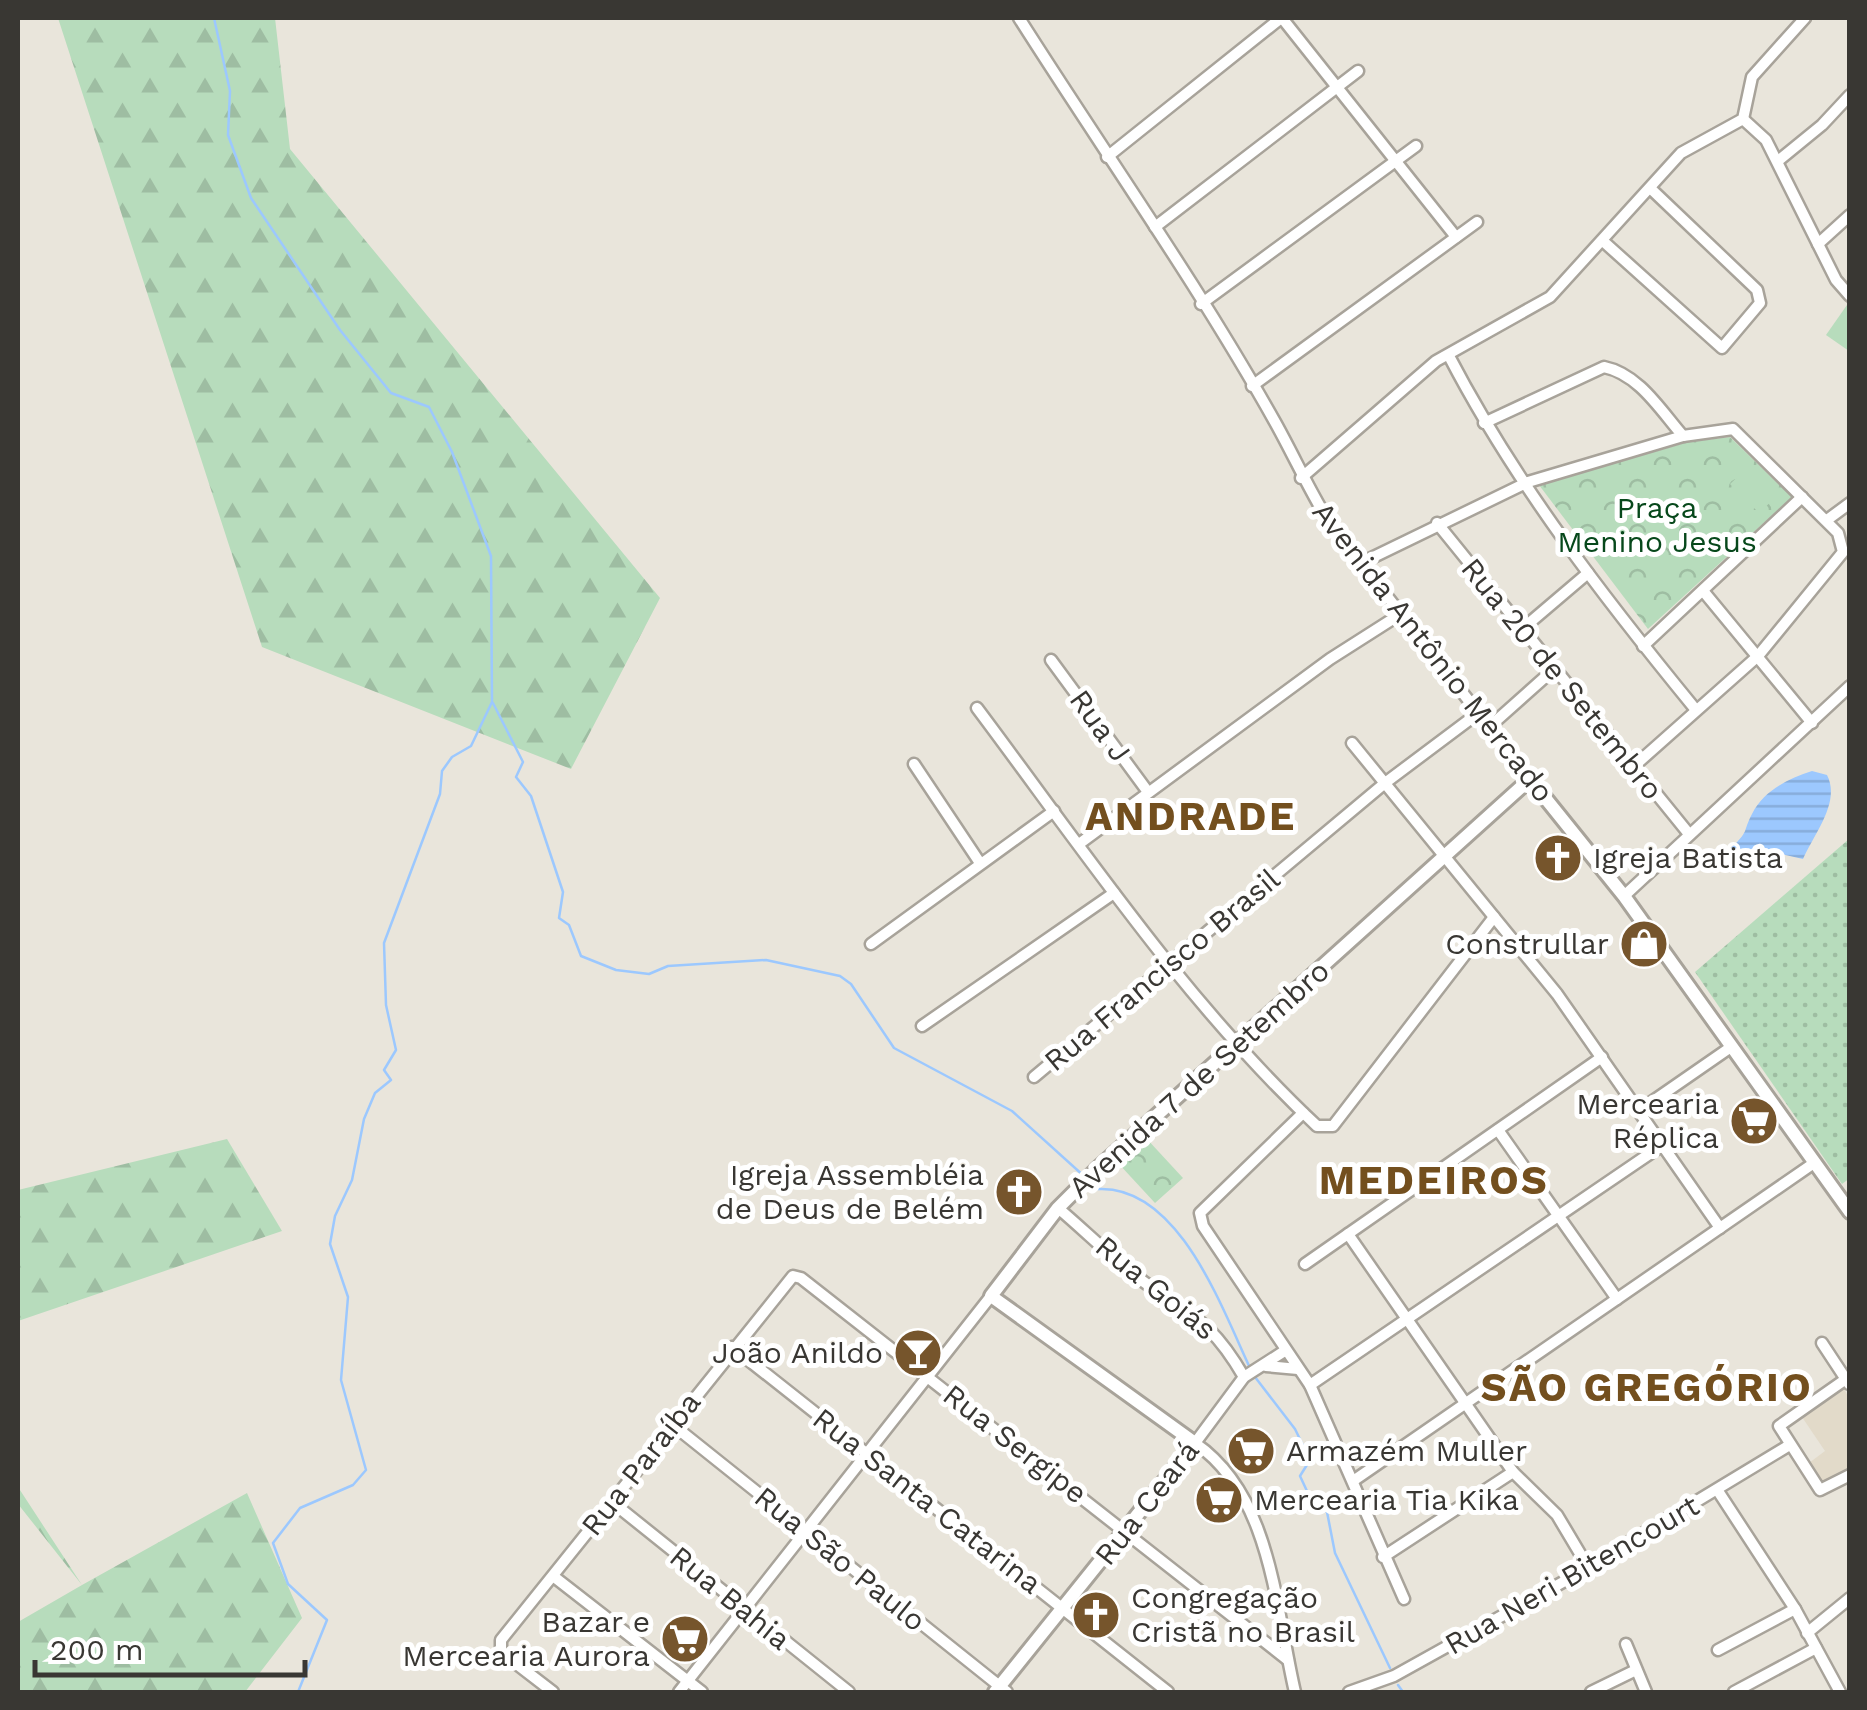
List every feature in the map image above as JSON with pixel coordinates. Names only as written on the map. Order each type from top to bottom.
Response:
[{"type":"street","name":"Avenida Antônio Mercado","points":[[1018,18],[1155,226],[1252,386],[1301,478],[1359,564],[1624,896],[1850,1212]]},
{"type":"street","points":[[1107,157],[1281,18],[1456,237]]},
{"type":"street","points":[[1301,478],[1420,372],[1550,297],[1682,153],[1742,120],[1752,77],[1805,18]]},
{"type":"street","points":[[1155,226],[1358,71]]},
{"type":"street","points":[[1778,161],[1822,125],[1850,95]]},
{"type":"street","points":[[1742,120],[1766,140],[1836,280],[1850,296]]},
{"type":"street","points":[[1201,304],[1416,146]]},
{"type":"street","points":[[1604,242],[1722,348],[1761,297],[1650,188]]},
{"type":"street","points":[[1818,244],[1850,215]]},
{"type":"street","points":[[1252,386],[1477,222]]},
{"type":"street","points":[[1449,356],[1484,424],[1588,573],[1696,710]]},
{"type":"street","points":[[1484,424],[1604,368],[1620,370],[1635,382],[1684,436]]},
{"type":"street","points":[[1359,564],[1528,482],[1684,436],[1733,429],[1826,520],[1844,543],[1843,552],[1758,656],[1634,767]]},
{"type":"street","points":[[1643,646],[1802,497]]},
{"type":"street","points":[[1826,520],[1850,503]]},
{"type":"street","name":"Rua 20 de Setembro","points":[[1436,524],[1689,834]]},
{"type":"street","points":[[1521,630],[1588,573]]},
{"type":"street","points":[[1704,592],[1812,723]]},
{"type":"street","points":[[1079,844],[1330,659],[1399,615]]},
{"type":"street","name":"Rua J","points":[[1050,660],[1148,792]]},
{"type":"street","points":[[1488,728],[1553,670]]},
{"type":"street","points":[[1624,896],[1850,686]]},
{"type":"street","points":[[977,708],[1169,964],[1236,1046],[1317,1126],[1333,1126],[1494,917]]},
{"type":"street","name":"Rua Francisco Brasil","points":[[1034,1077],[1385,783],[1477,714]]},
{"type":"street","points":[[1352,743],[1602,1057],[1720,1228]]},
{"type":"street","points":[[914,764],[980,863]]},
{"type":"street","name":"Avenida 7 de Setembro","points":[[678,1692],[1058,1208],[1530,779]]},
{"type":"street","points":[[870,944],[1054,812]]},
{"type":"street","points":[[922,1026],[1114,893]]},
{"type":"street","points":[[1640,1110],[1731,1047]]},
{"type":"street","points":[[1305,1264],[1602,1057]]},
{"type":"street","points":[[1303,1113],[1200,1213],[1203,1226],[1283,1352],[1310,1385],[1404,1599]]},
{"type":"street","points":[[1498,1130],[1617,1298]]},
{"type":"street","points":[[1310,1385],[1664,1144]]},
{"type":"street","points":[[1352,1481],[1814,1163]]},
{"type":"street","name":"Rua Goiás","points":[[1058,1208],[1136,1276],[1203,1321],[1221,1338],[1246,1376]]},
{"type":"street","points":[[1348,1234],[1513,1472],[1557,1515],[1588,1567]]},
{"type":"street","name":"Rua Sergipe","points":[[785,1282],[801,1278],[1288,1660]]},
{"type":"street","name":"Rua Paraíba","points":[[554,1692],[498,1646],[785,1282]]},
{"type":"street","points":[[991,1296],[1219,1460],[1254,1512],[1296,1692]]},
{"type":"street","points":[[1822,1343],[1848,1382],[1783,1421],[1780,1432],[1820,1490],[1850,1475]]},
{"type":"street","name":"Rua Santa Catarina","points":[[732,1347],[1168,1692]]},
{"type":"street","name":"Rua Ceará","points":[[1001,1691],[1246,1376],[1283,1352]]},
{"type":"street","points":[[1266,1366],[1298,1369]]},
{"type":"street","name":"Rua São Paulo","points":[[673,1425],[1001,1691]]},
{"type":"street","name":"Rua Neri Bitencourt","points":[[1350,1692],[1394,1676],[1588,1567],[1788,1446]]},
{"type":"street","points":[[1384,1558],[1513,1472]]},
{"type":"street","points":[[1718,1490],[1795,1609],[1840,1692]]},
{"type":"street","name":"Rua Bahia","points":[[612,1502],[849,1692]]},
{"type":"street","points":[[553,1576],[702,1692]]},
{"type":"street","points":[[1808,1633],[1850,1598]]},
{"type":"street","points":[[1718,1650],[1795,1609]]},
{"type":"street","points":[[1626,1644],[1646,1692]]},
{"type":"street","points":[[1734,1692],[1816,1648]]},
{"type":"street","points":[[1591,1692],[1636,1670]]},
{"type":"shaded area","points":[[1844,1389],[1849,1398],[1849,1468],[1824,1485],[1809,1463],[1825,1451],[1802,1417]]},
{"type":"green space","points":[[58,18],[275,18],[290,149],[660,598],[571,769],[262,647]]},
{"type":"green space","points":[[1850,306],[1849,351],[1826,335]]},
{"type":"green space","name":"Praça Menino Jesus","points":[[1730,437],[1792,497],[1648,629],[1539,485],[1688,442]]},
{"type":"green space","points":[[1747,468],[1776,497],[1759,513],[1730,484]]},
{"type":"green space","points":[[1849,839],[1850,1178],[1842,1184],[1695,972]]},
{"type":"green space","points":[[1146,1138],[1183,1178],[1155,1203],[1118,1163]]},
{"type":"green space","points":[[227,1139],[282,1231],[18,1321],[18,1190]]},
{"type":"green space","points":[[18,1487],[82,1585],[18,1504]]},
{"type":"green space","points":[[247,1493],[302,1618],[245,1692],[18,1692],[18,1622]]},
{"type":"water","points":[[1812,771],[1827,775],[1831,796],[1803,859],[1781,854],[1761,860],[1735,859],[1731,848],[1763,798]]},
{"type":"waterway","points":[[214,18],[230,91],[228,135],[251,198],[340,330],[391,393],[429,407],[452,452],[491,556],[492,702],[471,746],[452,757],[442,771],[440,794],[384,943],[386,1005],[396,1050],[384,1070],[391,1080],[375,1093],[364,1119],[352,1180],[335,1216],[330,1244],[348,1297],[341,1380],[366,1470],[353,1485],[300,1508],[273,1543],[288,1584],[327,1620],[298,1692]]},
{"type":"waterway","points":[[493,703],[523,762],[516,777],[531,796],[563,892],[559,918],[569,925],[581,956],[616,970],[649,974],[668,966],[766,960],[840,976],[851,984],[894,1048],[1012,1111],[1085,1177]]},
{"type":"waterway","points":[[1091,1182],[1098,1189],[1127,1193],[1152,1207],[1174,1228],[1211,1285],[1251,1370]]},
{"type":"waterway","points":[[1255,1377],[1295,1429],[1310,1460],[1300,1476],[1313,1504],[1327,1512],[1335,1553],[1390,1668]]},
{"type":"waterway","points":[[1398,1685],[1403,1692]]},
{"type":"place","name":"Igreja Batista","points":[[1558,858]]},
{"type":"place","name":"Construllar","points":[[1644,944]]},
{"type":"place","name":"Mercearia Réplica","points":[[1754,1121]]},
{"type":"place","name":"Igreja Assembléia de Deus de Belém","points":[[1019,1192]]},
{"type":"place","name":"João Anildo","points":[[918,1353]]},
{"type":"place","name":"Armazém Muller","points":[[1251,1451]]},
{"type":"place","name":"Mercearia Tia Kika","points":[[1219,1500]]},
{"type":"place","name":"Congregação Cristã no Brasil","points":[[1096,1615]]},
{"type":"place","name":"Bazar e Mercearia Aurora","points":[[685,1639]]},
{"type":"district","name":"ANDRADE","points":[[1191,816]]},
{"type":"district","name":"MEDEIROS","points":[[1434,1180]]},
{"type":"district","name":"SÃO GREGÓRIO","points":[[1647,1387]]}]
